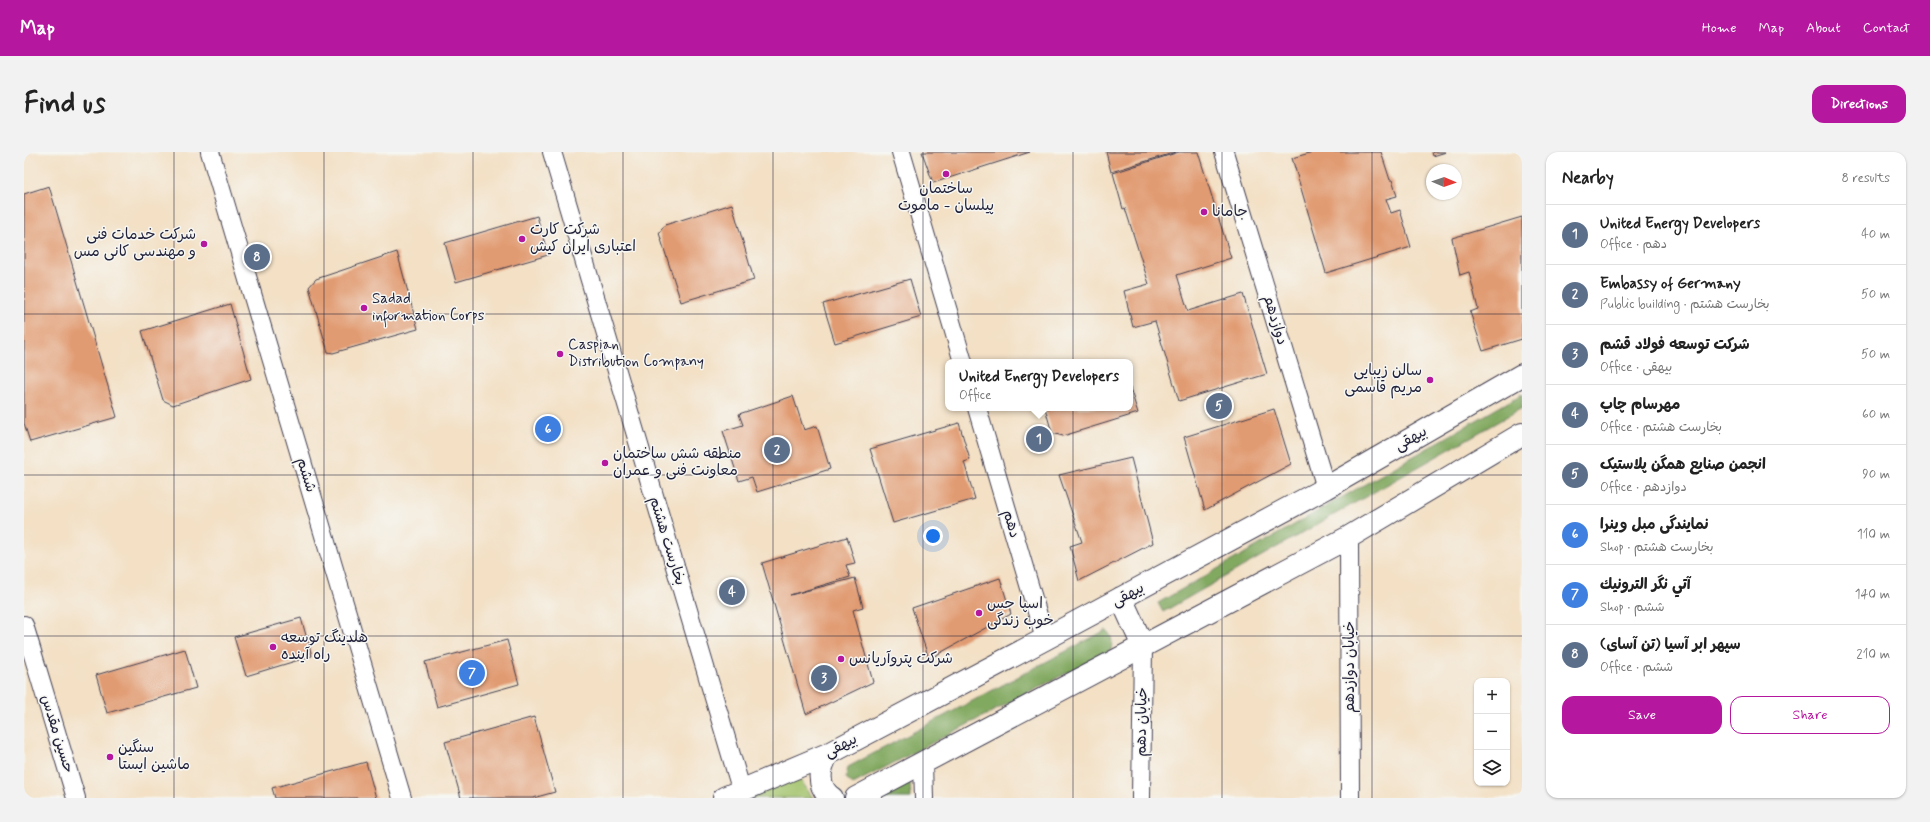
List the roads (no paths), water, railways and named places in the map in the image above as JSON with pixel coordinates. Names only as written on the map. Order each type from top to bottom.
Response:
[{"type":"main road","name":"بیهقی","points":[[733,795],[828,754],[1046,639],[1326,488],[1522,375]]},
{"type":"main road","points":[[856,798],[1349,537],[1522,434]]},
{"type":"main road","points":[[1121,598],[1143,646]]},
{"type":"main road","points":[[828,754],[820,771],[820,780],[832,798]]},
{"type":"street","name":"ششم","points":[[210,152],[402,798]]},
{"type":"street","name":"بخارست هشتم","points":[[552,152],[733,795]]},
{"type":"street","points":[[901,152],[963,359]]},
{"type":"street","name":"دوازدهم","points":[[1224,152],[1326,488]]},
{"type":"street","name":"دهم","points":[[978,411],[1046,639]]},
{"type":"street","name":"خیابان دوازدهم","points":[[1349,537],[1350,798]]},
{"type":"street","name":"حسین مقدس","points":[[24,625],[76,798]]},
{"type":"street","name":"خیابان دهم","points":[[1141,798],[1143,646]]},
{"type":"street","points":[[923,763],[924,798]]},
{"type":"place","name":"ساختمان پیلسان - ماموت","points":[[946,174]]},
{"type":"place","name":"جامانا","points":[[1204,212]]},
{"type":"place","name":"شرکت کارت اعتباری ایران کیش","points":[[522,239]]},
{"type":"place","name":"شرکت خدمات فنی و مهندسی کانی مس","points":[[204,244]]},
{"type":"place","name":"سپهر ابر آسیا (تن آسای)","points":[[257,257]]},
{"type":"place","name":"Sadad information Corps","points":[[364,308]]},
{"type":"place","name":"Caspian Distribution Company","points":[[560,354]]},
{"type":"place","name":"سالن زیبایی مریم قاسمی","points":[[1430,380]]},
{"type":"place","name":"انجمن صنایع همگن پلاستیک","points":[[1219,406]]},
{"type":"place","name":"نمایندگی مبل وینرا","points":[[548,429]]},
{"type":"place","name":"United Energy Developers","points":[[1039,439]]},
{"type":"place","name":"Embassy of Germany","points":[[777,450]]},
{"type":"place","name":"منطقه شش ساختمان معاونت فنی و عمران","points":[[605,463]]},
{"type":"place","name":"مهرسام چاپ","points":[[732,592]]},
{"type":"place","name":"اسپا حس خوب زندگی","points":[[979,613]]},
{"type":"place","name":"هلدینگ توسعه راه آینده","points":[[273,647]]},
{"type":"place","name":"شرکت پتروآریانس","points":[[841,659]]},
{"type":"place","name":"آتي نگر الترونيك","points":[[472,673]]},
{"type":"place","name":"شرکت توسعه فولاد قشم","points":[[824,678]]},
{"type":"place","name":"سنگین ماشین ایستا","points":[[110,757]]}]
